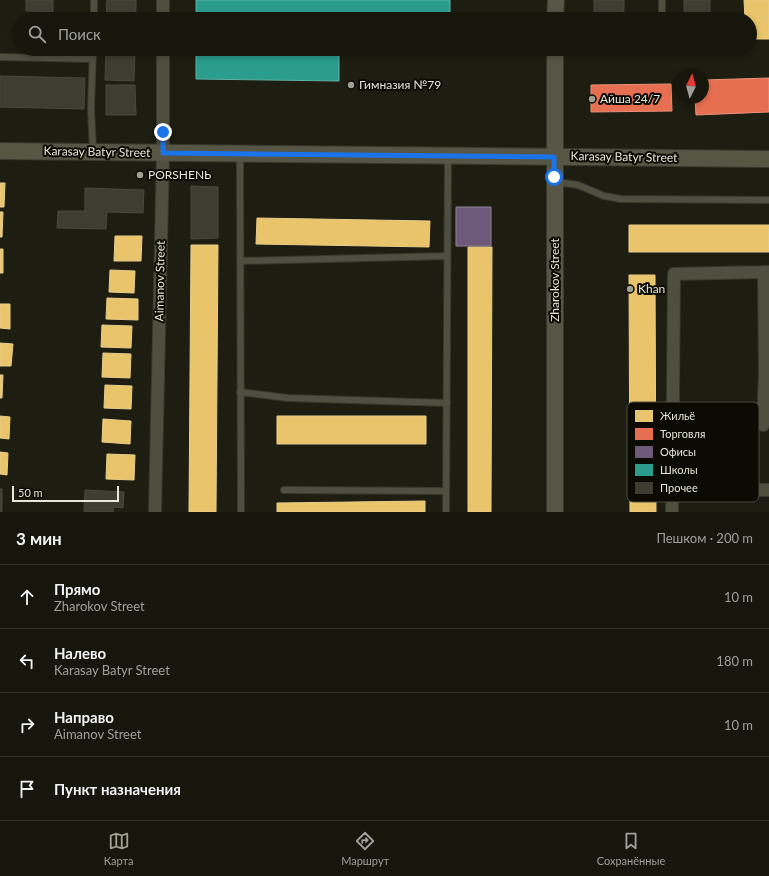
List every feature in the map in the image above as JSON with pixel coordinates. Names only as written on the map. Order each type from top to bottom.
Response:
[{"type":"street","points":[[163,0],[163,12]]},
{"type":"street","points":[[556,0],[556,12]]},
{"type":"street","name":"Aimanov Street","points":[[155,512],[163,153],[163,56]]},
{"type":"street","name":"Zharokov Street","points":[[555,56],[555,512]]},
{"type":"street","name":"Karasay Batyr Street","points":[[0,151],[769,159]]},
{"type":"street","points":[[673,402],[674,274],[766,272],[767,374],[763,425]]},
{"type":"street","points":[[759,490],[769,490]]},
{"type":"lane","points":[[94,0],[94,12]]},
{"type":"lane","points":[[662,0],[662,12]]},
{"type":"lane","points":[[0,57],[93,59],[91,108],[93,152]]},
{"type":"lane","points":[[240,153],[241,512]]},
{"type":"lane","points":[[446,512],[448,155]]},
{"type":"lane","points":[[554,182],[578,185],[604,196],[621,199],[769,200]]},
{"type":"lane","points":[[240,261],[447,256]]},
{"type":"lane","points":[[240,392],[288,398],[447,403]]},
{"type":"lane","points":[[284,490],[446,490]]},
{"type":"building: Жильё","points":[[744,0],[769,0],[769,39],[757,39],[757,12],[745,12]]},
{"type":"building: Жильё","points":[[0,183],[5,183],[4,207],[0,207]]},
{"type":"building: Жильё","points":[[0,212],[3,212],[2,237],[0,237]]},
{"type":"building: Жильё","points":[[257,218],[430,221],[429,247],[256,244]]},
{"type":"building: Жильё","points":[[629,225],[769,225],[769,252],[629,252]]},
{"type":"building: Жильё","points":[[115,236],[142,236],[141,261],[114,261]]},
{"type":"building: Жильё","points":[[191,245],[218,245],[216,512],[189,512]]},
{"type":"building: Жильё","points":[[468,247],[492,247],[491,512],[468,512]]},
{"type":"building: Жильё","points":[[0,249],[3,249],[3,273],[0,273]]},
{"type":"building: Жильё","points":[[110,270],[135,271],[134,293],[109,292]]},
{"type":"building: Жильё","points":[[629,275],[655,275],[656,402],[630,402]]},
{"type":"building: Жильё","points":[[107,298],[138,299],[138,320],[106,319]]},
{"type":"building: Жильё","points":[[0,304],[10,304],[10,329],[0,328]]},
{"type":"building: Жильё","points":[[102,325],[132,326],[131,348],[101,347]]},
{"type":"building: Жильё","points":[[0,343],[13,344],[11,366],[0,366]]},
{"type":"building: Жильё","points":[[103,353],[131,354],[130,378],[102,377]]},
{"type":"building: Жильё","points":[[0,375],[3,375],[2,398],[0,398]]},
{"type":"building: Жильё","points":[[105,385],[132,386],[131,409],[104,408]]},
{"type":"building: Жильё","points":[[0,416],[10,417],[9,439],[0,438]]},
{"type":"building: Жильё","points":[[277,416],[426,416],[426,444],[277,444]]},
{"type":"building: Жильё","points":[[103,419],[131,421],[130,444],[102,442]]},
{"type":"building: Жильё","points":[[0,452],[8,453],[7,475],[0,474]]},
{"type":"building: Жильё","points":[[107,454],[135,455],[134,480],[106,479]]},
{"type":"building: Жильё","points":[[425,501],[425,512],[277,512],[277,503]]},
{"type":"building: Жильё","points":[[630,502],[656,502],[656,512],[630,512]]},
{"type":"building: Торговля","points":[[769,78],[769,112],[696,115],[695,104],[709,104],[709,80]]},
{"type":"building: Торговля","points":[[671,84],[672,111],[591,112],[591,85]]},
{"type":"building: Офисы","points":[[456,207],[491,207],[491,246],[456,246]]},
{"type":"building: Школы","points":[[196,0],[450,0],[450,12],[196,12]]},
{"type":"building: Школы","points":[[196,56],[339,56],[339,81],[196,79]]},
{"type":"building: Прочее","points":[[26,0],[53,0],[53,12],[26,11]]},
{"type":"building: Прочее","points":[[107,0],[136,0],[136,12],[106,12]]},
{"type":"building: Прочее","points":[[594,0],[624,0],[624,12],[594,12]]},
{"type":"building: Прочее","points":[[684,0],[710,0],[710,12],[684,12]]},
{"type":"building: Прочее","points":[[106,56],[135,56],[134,81],[105,80]]},
{"type":"building: Прочее","points":[[0,76],[85,78],[84,109],[0,107]]},
{"type":"building: Прочее","points":[[106,85],[135,85],[136,115],[106,115]]},
{"type":"building: Прочее","points":[[191,186],[218,187],[218,238],[191,239]]},
{"type":"building: Прочее","points":[[85,188],[144,190],[143,213],[107,212],[106,229],[57,228],[58,211],[85,211]]},
{"type":"building: Прочее","points":[[0,489],[2,489],[2,512],[0,512]]},
{"type":"building: Прочее","points":[[85,490],[124,492],[123,508],[114,507],[113,512],[84,512]]},
{"type":"place","name":"Гимназия №79","points":[[351,85]]},
{"type":"place","name":"Айша 24/7","points":[[592,99]]},
{"type":"place","name":"PORSHENЬ","points":[[140,175]]},
{"type":"place","name":"Khan","points":[[630,289]]},
{"type":"route","points":[[163,132],[163,153],[198,152],[554,157],[554,177]]}]
